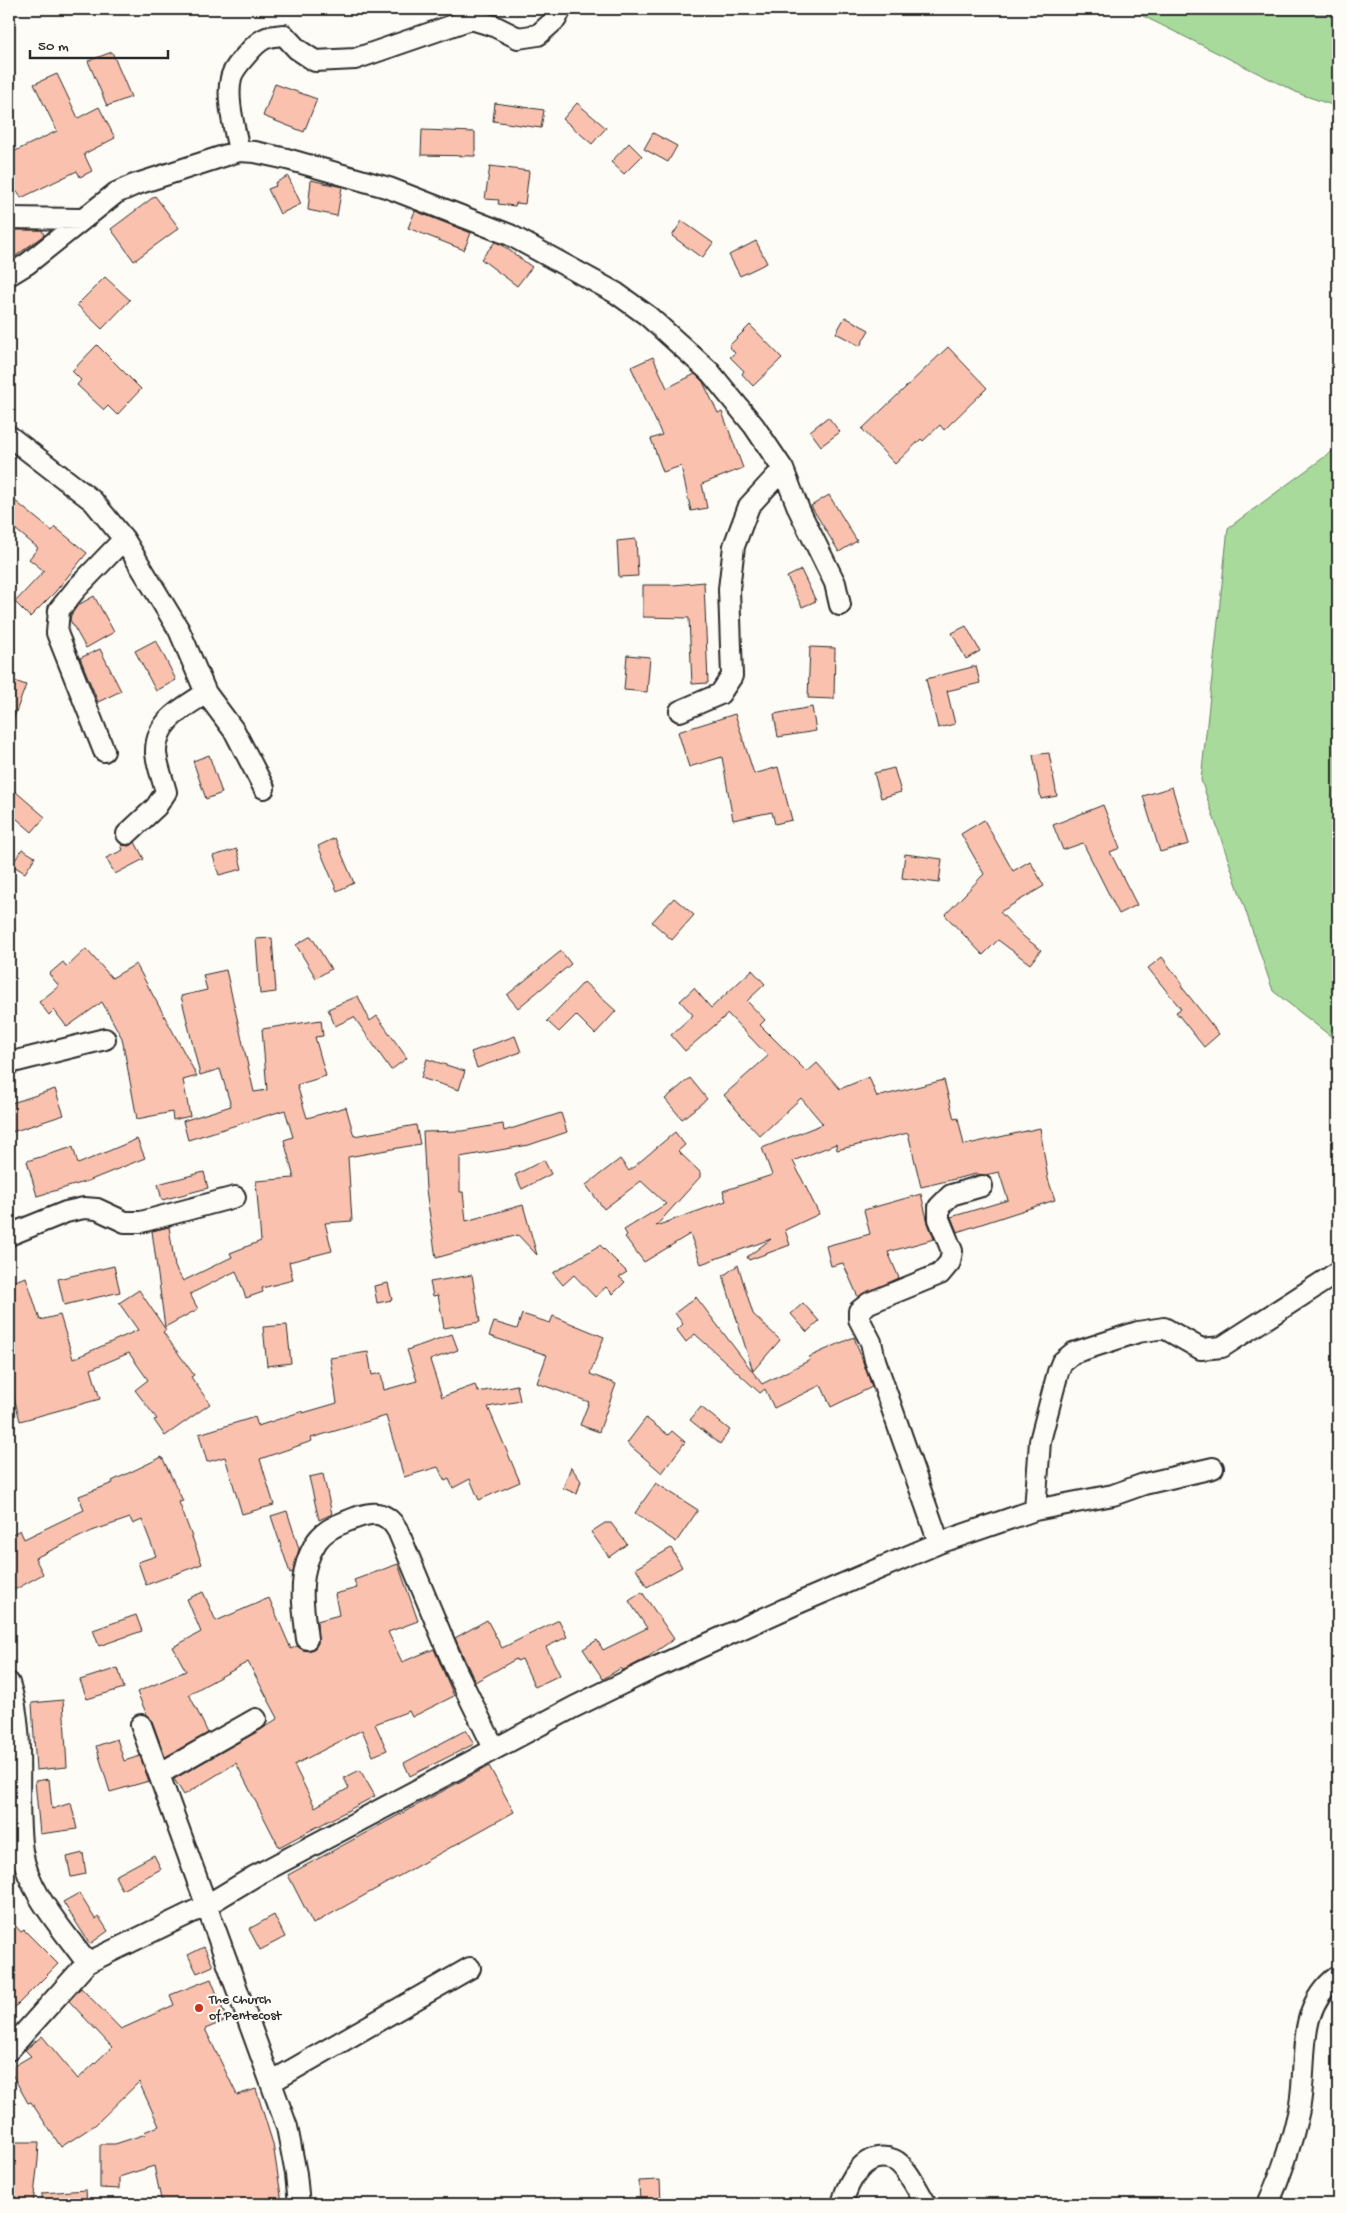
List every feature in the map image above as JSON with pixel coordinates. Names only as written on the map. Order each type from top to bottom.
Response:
[{"type":"street","points":[[239,151],[230,103],[231,78],[237,65],[251,49],[267,36],[284,36],[297,49],[315,61],[355,59],[470,19],[494,26],[518,38],[538,35],[556,20],[561,9]]},
{"type":"street","points":[[9,274],[27,264],[116,193],[134,185],[239,151],[255,152],[287,159],[389,188],[510,235],[616,292],[648,316],[710,372],[754,426],[783,469],[799,510],[835,583],[840,605]]},
{"type":"street","points":[[9,218],[82,219]]},
{"type":"street","points":[[9,436],[93,501],[124,539],[179,630],[206,692],[235,732],[264,788]]},
{"type":"street","points":[[680,711],[720,694],[732,676],[729,589],[734,546],[749,506],[783,469]]},
{"type":"street","points":[[104,751],[57,633],[59,610],[76,589],[124,539]]},
{"type":"street","points":[[127,834],[156,807],[166,792],[156,753],[160,730],[172,716],[206,692]]},
{"type":"street","points":[[9,1063],[105,1039]]},
{"type":"street","points":[[939,1543],[874,1360],[871,1342],[859,1319],[859,1311],[869,1303],[940,1274],[950,1262],[952,1250],[939,1218],[939,1207],[951,1195],[982,1186]]},
{"type":"street","points":[[9,1235],[66,1212],[84,1208],[97,1209],[125,1222],[141,1222],[235,1197]]},
{"type":"street","points":[[1035,1510],[1040,1440],[1058,1372],[1062,1362],[1073,1353],[1138,1332],[1164,1328],[1201,1349],[1222,1347],[1338,1272]]},
{"type":"street","points":[[9,2050],[87,1962],[207,1905],[255,1876],[494,1748],[652,1669],[796,1604],[939,1543],[1035,1510],[1113,1495],[1144,1484],[1213,1468]]},
{"type":"street","points":[[307,1640],[302,1588],[307,1563],[316,1541],[329,1528],[366,1513],[384,1515],[393,1522],[398,1531],[455,1668],[494,1748]]},
{"type":"street","points":[[9,1683],[17,1723],[22,1852],[34,1889],[87,1962]]},
{"type":"street","points":[[159,1774],[256,1718]]},
{"type":"street","points":[[141,1725],[287,2128],[296,2174],[299,2204]]},
{"type":"street","points":[[271,2082],[470,1968]]},
{"type":"street","points":[[1268,2204],[1284,2166],[1299,2111],[1307,2020],[1316,1997],[1338,1976]]},
{"type":"street","points":[[842,2204],[851,2179],[864,2162],[880,2158],[895,2160],[906,2172],[926,2204]]},
{"type":"green space","points":[[1129,9],[1338,9],[1338,107],[1300,94]]},
{"type":"green space","points":[[1338,447],[1338,1042],[1273,991],[1201,780],[1228,528]]},
{"type":"building","points":[[112,52],[131,97],[107,106],[88,61]]},
{"type":"building","points":[[57,74],[78,118],[99,107],[115,138],[84,154],[92,171],[80,177],[77,171],[21,198],[18,192],[9,196],[9,154],[57,131],[34,84]]},
{"type":"building","points":[[275,84],[317,99],[304,132],[263,116]]},
{"type":"building","points":[[495,103],[544,110],[541,128],[493,121]]},
{"type":"building","points":[[577,103],[606,128],[592,144],[563,119]]},
{"type":"building","points":[[422,130],[475,132],[475,156],[421,155]]},
{"type":"building","points":[[653,133],[677,146],[668,162],[644,149]]},
{"type":"building","points":[[629,143],[642,156],[624,174],[611,162]]},
{"type":"building","points":[[490,166],[529,171],[525,204],[516,203],[515,206],[498,204],[499,200],[485,199]]},
{"type":"building","points":[[288,176],[301,204],[280,214],[268,189],[276,186],[275,183]]},
{"type":"building","points":[[311,180],[342,187],[337,216],[308,210]]},
{"type":"building","points":[[155,196],[179,228],[134,261],[111,229]]},
{"type":"building","points":[[415,211],[471,233],[464,250],[408,228]]},
{"type":"building","points":[[682,221],[713,243],[702,258],[672,236]]},
{"type":"building","points":[[9,230],[42,230],[44,235],[9,261]]},
{"type":"building","points":[[756,241],[767,263],[740,276],[729,255]]},
{"type":"building","points":[[495,242],[532,267],[517,286],[481,259]]},
{"type":"building","points":[[105,277],[130,300],[102,329],[77,305]]},
{"type":"building","points":[[845,317],[869,330],[860,346],[836,333]]},
{"type":"building","points":[[750,325],[782,358],[753,386],[742,374],[744,371],[730,357],[735,353],[729,346]]},
{"type":"building","points":[[97,345],[141,389],[117,415],[108,406],[104,410],[77,385],[81,380],[72,371]]},
{"type":"building","points":[[948,347],[987,388],[944,430],[940,425],[923,441],[921,439],[895,464],[862,429]]},
{"type":"building","points":[[653,357],[667,388],[695,374],[703,382],[718,413],[722,412],[743,468],[702,484],[707,508],[691,511],[681,466],[663,472],[651,439],[662,435],[631,367]]},
{"type":"building","points":[[828,417],[840,432],[821,446],[810,431]]},
{"type":"building","points":[[829,495],[857,541],[839,552],[811,506]]},
{"type":"building","points":[[9,496],[52,531],[55,527],[87,553],[55,592],[30,617],[15,602],[44,571],[29,559],[38,548],[9,524]]},
{"type":"building","points":[[636,539],[638,576],[619,577],[617,541]]},
{"type":"building","points":[[801,570],[816,601],[802,607],[787,577]]},
{"type":"building","points":[[704,582],[708,683],[692,684],[689,618],[643,617],[643,585],[674,585]]},
{"type":"building","points":[[94,596],[114,632],[86,648],[70,620],[78,605]]},
{"type":"building","points":[[966,626],[980,651],[966,659],[952,633]]},
{"type":"building","points":[[156,640],[176,680],[156,691],[135,651]]},
{"type":"building","points":[[810,647],[835,648],[834,699],[808,698]]},
{"type":"building","points":[[100,649],[121,691],[98,702],[80,658]]},
{"type":"building","points":[[627,655],[650,657],[647,692],[624,690]]},
{"type":"building","points":[[976,666],[980,683],[947,691],[955,724],[938,728],[926,679]]},
{"type":"building","points":[[9,679],[26,685],[10,728],[9,728]]},
{"type":"building","points":[[812,707],[816,731],[778,737],[774,714]]},
{"type":"building","points":[[735,714],[754,774],[778,767],[792,820],[775,824],[772,812],[733,820],[722,757],[689,767],[678,732]]},
{"type":"building","points":[[1049,753],[1057,796],[1041,799],[1033,755]]},
{"type":"building","points":[[209,755],[222,793],[206,799],[193,761]]},
{"type":"building","points":[[894,768],[901,792],[881,798],[874,773]]},
{"type":"building","points":[[9,786],[45,817],[32,832],[9,812]]},
{"type":"building","points":[[1172,787],[1189,844],[1160,852],[1143,796]]},
{"type":"building","points":[[1103,805],[1120,848],[1110,852],[1137,905],[1119,914],[1083,843],[1063,850],[1053,825]]},
{"type":"building","points":[[984,820],[1013,871],[1030,861],[1044,886],[1000,912],[1024,937],[1041,950],[1030,964],[998,940],[983,955],[945,915],[984,874],[961,834]]},
{"type":"building","points":[[335,838],[354,883],[337,891],[318,846]]},
{"type":"building","points":[[135,842],[144,859],[115,874],[106,858],[123,850],[121,845],[129,846]]},
{"type":"building","points":[[22,849],[35,857],[25,873],[12,865]]},
{"type":"building","points":[[237,849],[242,869],[219,875],[213,856]]},
{"type":"building","points":[[905,854],[942,859],[939,883],[902,878]]},
{"type":"building","points":[[674,898],[694,915],[672,940],[652,922]]},
{"type":"building","points":[[311,936],[331,969],[316,978],[296,945]]},
{"type":"building","points":[[272,938],[276,992],[260,994],[256,939]]},
{"type":"building","points":[[86,949],[112,978],[136,964],[197,1076],[183,1080],[190,1116],[173,1120],[172,1112],[137,1119],[122,1038],[102,1002],[67,1027],[54,1010],[49,1015],[39,1002],[59,986],[49,974],[63,962],[67,967]]},
{"type":"building","points":[[561,951],[571,964],[518,1008],[507,995]]},
{"type":"building","points":[[1162,957],[1183,985],[1181,986],[1219,1034],[1204,1047],[1176,1012],[1181,1009],[1148,968]]},
{"type":"building","points":[[226,970],[254,1092],[267,1090],[262,1029],[321,1020],[323,1036],[315,1037],[326,1076],[297,1085],[307,1118],[346,1107],[354,1136],[416,1125],[420,1144],[348,1157],[352,1221],[325,1223],[332,1251],[289,1262],[293,1280],[262,1288],[263,1292],[246,1298],[236,1271],[190,1294],[198,1309],[165,1327],[152,1231],[169,1227],[175,1267],[183,1281],[232,1257],[230,1253],[261,1241],[256,1181],[294,1178],[284,1140],[293,1137],[285,1110],[188,1140],[183,1121],[231,1106],[220,1069],[200,1075],[181,996],[207,990],[203,975]]},
{"type":"building","points":[[752,970],[765,984],[747,1001],[765,1020],[760,1025],[807,1072],[817,1063],[840,1089],[869,1077],[877,1097],[944,1080],[954,1119],[958,1118],[964,1145],[1040,1128],[1048,1179],[1055,1200],[957,1232],[951,1217],[1008,1200],[999,1172],[985,1175],[976,1174],[921,1187],[908,1133],[837,1150],[836,1144],[793,1161],[819,1214],[785,1230],[790,1245],[749,1260],[747,1257],[771,1239],[701,1264],[690,1234],[644,1262],[625,1237],[627,1235],[624,1230],[666,1204],[641,1181],[604,1209],[586,1185],[620,1159],[629,1171],[675,1132],[685,1145],[678,1151],[700,1172],[700,1177],[656,1226],[726,1201],[723,1191],[772,1175],[762,1148],[823,1124],[801,1098],[760,1136],[747,1122],[724,1095],[768,1056],[728,1014],[685,1051],[671,1035],[693,1015],[680,1001],[694,988],[711,1008]]},
{"type":"building","points":[[584,982],[616,1011],[595,1034],[576,1015],[559,1032],[547,1021]]},
{"type":"building","points":[[358,996],[370,1021],[377,1016],[407,1058],[391,1070],[354,1017],[335,1026],[328,1009]]},
{"type":"building","points":[[515,1036],[521,1052],[477,1068],[471,1052]]},
{"type":"building","points":[[427,1059],[465,1071],[459,1090],[421,1078]]},
{"type":"building","points":[[690,1078],[707,1099],[682,1119],[665,1099]]},
{"type":"building","points":[[55,1089],[64,1115],[9,1133],[9,1104]]},
{"type":"building","points":[[561,1113],[567,1132],[529,1145],[460,1157],[460,1192],[463,1192],[466,1221],[523,1205],[537,1255],[518,1235],[436,1258],[426,1190],[423,1132],[462,1131],[503,1124],[504,1131]]},
{"type":"building","points":[[137,1139],[145,1158],[88,1181],[37,1196],[27,1161],[73,1147],[78,1164]]},
{"type":"building","points":[[544,1160],[551,1174],[522,1189],[515,1175]]},
{"type":"building","points":[[204,1172],[208,1188],[162,1200],[158,1184]]},
{"type":"building","points":[[921,1194],[934,1239],[888,1252],[899,1278],[858,1297],[843,1263],[831,1266],[826,1246],[870,1234],[864,1210]]},
{"type":"building","points":[[600,1245],[627,1272],[619,1277],[625,1282],[613,1294],[606,1287],[595,1297],[574,1275],[563,1285],[553,1273]]},
{"type":"building","points":[[738,1265],[753,1314],[780,1340],[753,1371],[723,1276]]},
{"type":"building","points":[[114,1266],[120,1292],[64,1305],[58,1279]]},
{"type":"building","points":[[472,1275],[480,1322],[444,1328],[438,1295],[433,1296],[430,1282]]},
{"type":"building","points":[[26,1277],[40,1320],[60,1315],[73,1359],[138,1330],[119,1303],[139,1290],[166,1330],[163,1332],[194,1375],[191,1377],[210,1404],[165,1436],[154,1420],[157,1419],[135,1390],[148,1380],[129,1353],[91,1369],[100,1399],[20,1421],[9,1377],[9,1283]]},
{"type":"building","points":[[388,1283],[392,1300],[377,1303],[374,1286]]},
{"type":"building","points":[[696,1297],[762,1384],[810,1360],[809,1357],[854,1337],[872,1387],[831,1407],[821,1385],[774,1408],[765,1389],[760,1393],[695,1334],[686,1342],[677,1330],[683,1324],[675,1313]]},
{"type":"building","points":[[803,1303],[819,1321],[807,1332],[791,1314]]},
{"type":"building","points":[[522,1314],[550,1323],[553,1316],[604,1337],[590,1374],[616,1384],[599,1432],[580,1425],[589,1402],[537,1383],[547,1355],[489,1336],[494,1322],[517,1329]]},
{"type":"building","points":[[287,1325],[291,1363],[267,1366],[263,1327]]},
{"type":"building","points":[[452,1334],[458,1350],[430,1360],[442,1397],[475,1385],[478,1392],[517,1385],[520,1401],[488,1407],[520,1482],[479,1500],[470,1479],[453,1488],[449,1479],[445,1481],[438,1467],[404,1477],[386,1416],[311,1438],[312,1441],[260,1459],[274,1505],[242,1514],[225,1457],[207,1462],[199,1434],[255,1417],[258,1426],[303,1411],[303,1413],[337,1403],[330,1358],[368,1352],[372,1375],[381,1373],[384,1390],[417,1381],[407,1350]]},
{"type":"building","points":[[701,1407],[730,1430],[720,1444],[690,1420]]},
{"type":"building","points":[[646,1418],[668,1435],[672,1431],[685,1442],[662,1473],[627,1443]]},
{"type":"building","points":[[162,1457],[183,1501],[179,1502],[202,1564],[146,1585],[138,1562],[156,1556],[142,1520],[133,1524],[130,1518],[92,1531],[35,1558],[43,1574],[9,1593],[9,1536],[20,1530],[24,1539],[84,1510],[79,1496],[113,1483],[112,1481]]},
{"type":"building","points":[[571,1467],[581,1481],[577,1494],[563,1488]]},
{"type":"building","points":[[323,1474],[332,1514],[319,1520],[309,1477]]},
{"type":"building","points":[[656,1483],[698,1510],[676,1542],[635,1513]]},
{"type":"building","points":[[287,1511],[299,1549],[293,1572],[290,1573],[271,1516]]},
{"type":"building","points":[[605,1523],[611,1523],[627,1544],[609,1557],[591,1532]]},
{"type":"building","points":[[671,1548],[682,1567],[647,1587],[636,1568]]},
{"type":"building","points":[[398,1564],[418,1621],[388,1632],[402,1662],[434,1649],[454,1696],[412,1717],[409,1711],[375,1724],[387,1750],[373,1756],[362,1730],[294,1765],[315,1807],[349,1788],[344,1778],[360,1770],[375,1796],[279,1847],[236,1763],[184,1795],[174,1779],[278,1718],[248,1662],[189,1694],[208,1733],[165,1757],[152,1721],[147,1715],[137,1692],[186,1671],[173,1647],[201,1632],[187,1599],[203,1592],[216,1621],[269,1598],[291,1649],[297,1646],[309,1651],[315,1648],[318,1643],[317,1621],[339,1615],[335,1594],[357,1588],[354,1580]]},
{"type":"building","points":[[642,1592],[674,1639],[645,1659],[622,1671],[621,1668],[603,1679],[583,1649],[597,1640],[603,1650],[647,1628],[629,1601]]},
{"type":"building","points":[[136,1615],[142,1631],[99,1646],[93,1630]]},
{"type":"building","points":[[487,1620],[502,1648],[559,1620],[567,1637],[546,1647],[560,1675],[535,1687],[522,1659],[517,1661],[516,1659],[475,1682],[455,1638]]},
{"type":"building","points":[[118,1668],[124,1688],[87,1699],[80,1680]]},
{"type":"building","points":[[63,1700],[67,1767],[36,1770],[32,1703]]},
{"type":"building","points":[[466,1730],[474,1744],[410,1776],[404,1763]]},
{"type":"building","points":[[117,1739],[124,1761],[140,1756],[149,1781],[110,1792],[96,1746]]},
{"type":"building","points":[[489,1766],[514,1812],[313,1924],[288,1875]]},
{"type":"building","points":[[49,1779],[52,1809],[71,1803],[77,1829],[40,1834],[35,1781]]},
{"type":"building","points":[[83,1853],[86,1874],[71,1877],[67,1857]]},
{"type":"building","points":[[154,1855],[161,1869],[122,1890],[115,1876]]},
{"type":"building","points":[[79,1893],[95,1919],[99,1917],[108,1931],[90,1944],[63,1902]]},
{"type":"building","points":[[274,1915],[285,1937],[260,1950],[249,1929]]},
{"type":"building","points":[[9,1919],[21,1932],[24,1930],[58,1964],[9,2013]]},
{"type":"building","points":[[204,1947],[213,1966],[197,1973],[188,1955]]},
{"type":"building","points":[[211,1979],[227,2020],[205,2029],[237,2095],[256,2089],[273,2144],[282,2202],[271,2204],[162,2204],[154,2166],[119,2177],[119,2189],[100,2188],[100,2144],[115,2144],[146,2134],[144,2132],[159,2126],[139,2082],[95,2125],[61,2147],[31,2102],[28,2103],[9,2069],[31,2056],[25,2050],[42,2036],[78,2079],[112,2047],[69,2001],[81,1988],[121,2029],[174,2005],[170,1995]]},
{"type":"building","points":[[9,2142],[39,2142],[33,2204],[9,2204]]},
{"type":"building","points":[[660,2180],[661,2204],[640,2204],[639,2181]]},
{"type":"building","points":[[86,2190],[87,2204],[42,2204],[42,2193]]},
{"type":"place","name":"The Church of Pentecost","points":[[199,2008]]}]
